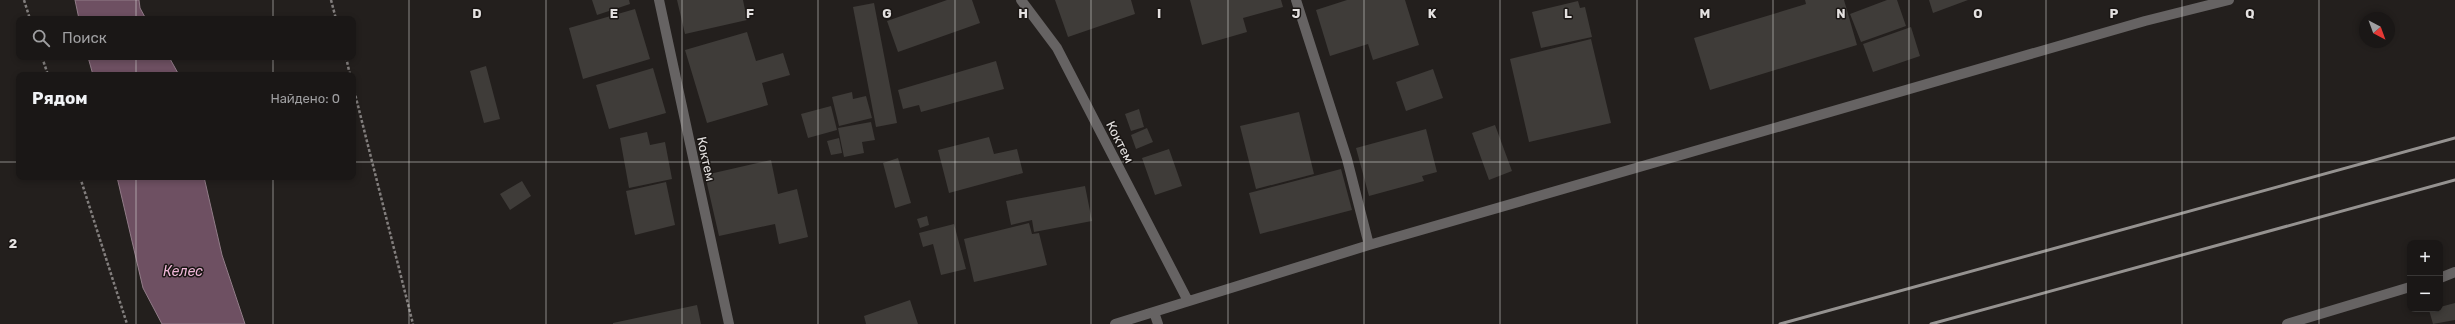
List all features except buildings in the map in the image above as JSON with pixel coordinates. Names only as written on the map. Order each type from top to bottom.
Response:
[{"type":"street","name":"Коктем","points":[[659,0],[729,324]]},
{"type":"street","name":"Коктем","points":[[1020,0],[1057,48],[1188,301]]},
{"type":"street","points":[[1296,0],[1347,159],[1369,245]]},
{"type":"street","points":[[1115,324],[1369,245],[2145,21],[2229,0]]},
{"type":"street","points":[[2443,277],[2455,272]]},
{"type":"street","points":[[2287,324],[2407,288]]},
{"type":"street","points":[[1154,312],[1158,324]]},
{"type":"path","points":[[24,0],[29,16]]},
{"type":"path","points":[[331,0],[335,16]]},
{"type":"path","points":[[43,60],[47,72]]},
{"type":"path","points":[[347,60],[349,72]]},
{"type":"path","points":[[356,98],[413,324]]},
{"type":"path","points":[[81,180],[127,324]]},
{"type":"water","points":[[75,0],[139,0],[140,8],[144,16],[78,16]]},
{"type":"water","points":[[89,60],[171,60],[177,72],[92,72]]},
{"type":"water","name":"Келес","points":[[118,180],[205,180],[222,255],[245,324],[162,324],[143,288]]},
{"type":"railway","points":[[1780,324],[2455,138]]},
{"type":"railway","points":[[1931,324],[2455,180]]}]
